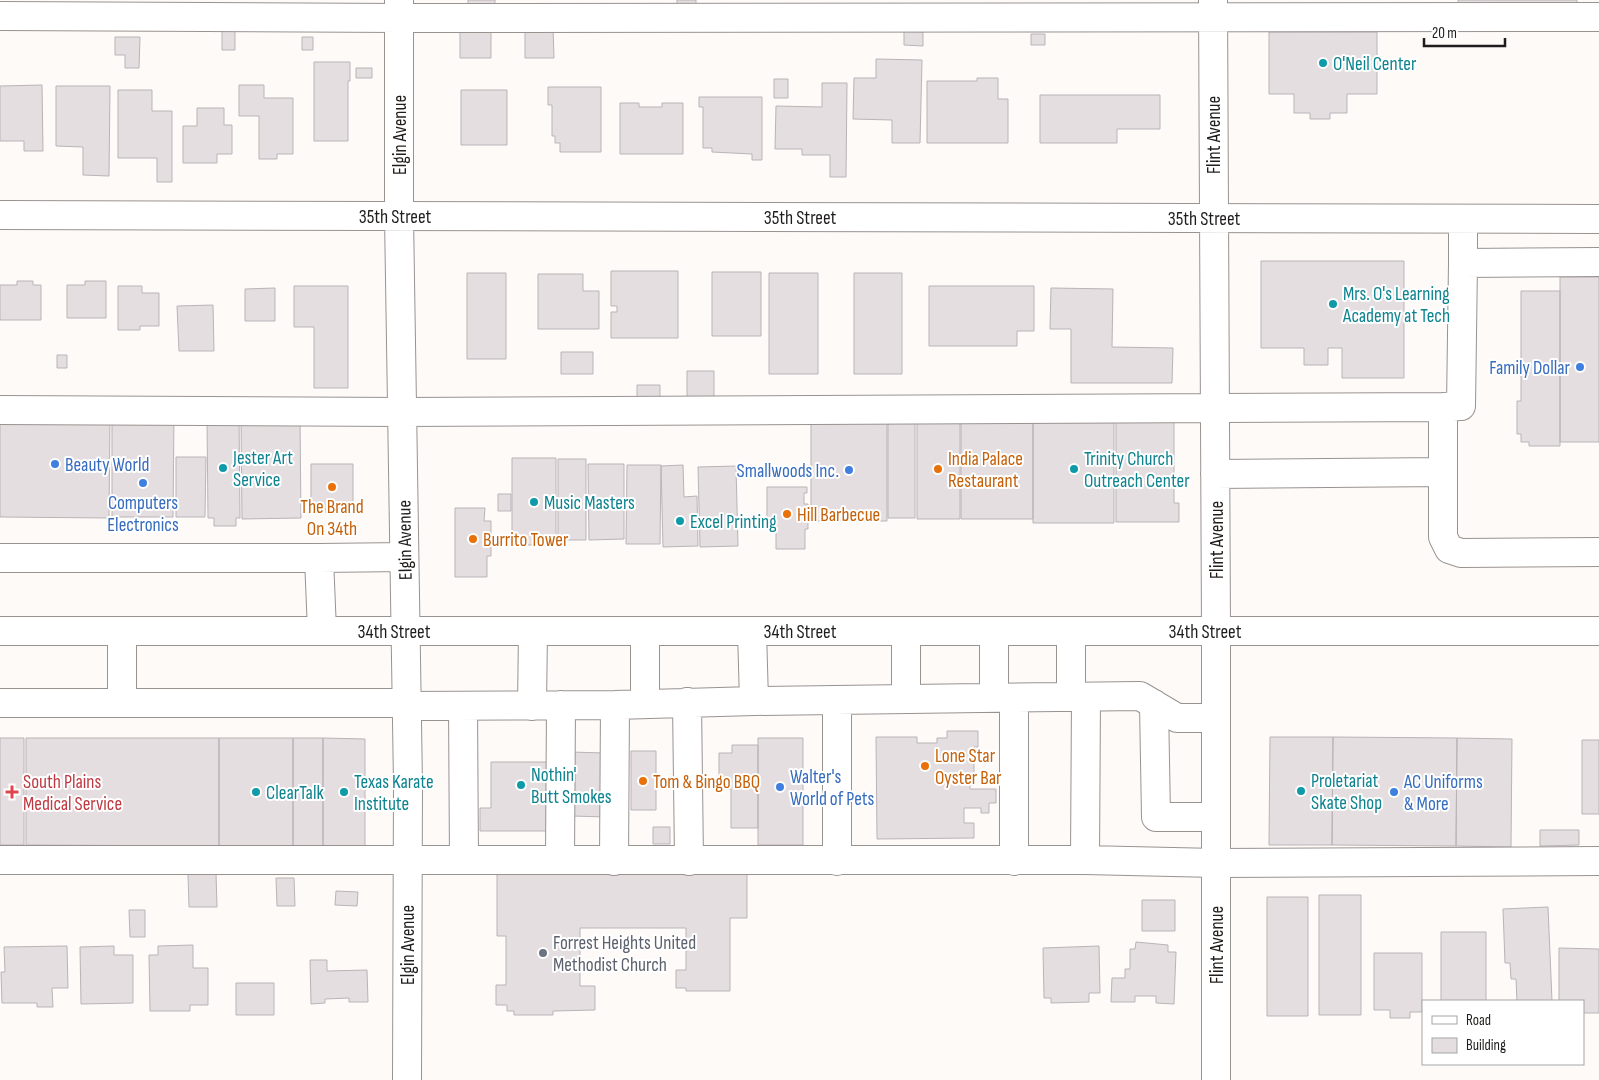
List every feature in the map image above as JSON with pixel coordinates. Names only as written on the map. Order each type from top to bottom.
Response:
[{"type":"street","points":[[0,16],[399,9],[1213,8],[1599,17]]},
{"type":"street","name":"Flint Avenue","points":[[1213,8],[1216,1080]]},
{"type":"street","name":"Elgin Avenue","points":[[399,9],[399,216],[408,860],[407,1080]]},
{"type":"street","name":"35th Street","points":[[0,215],[1599,219]]},
{"type":"street","points":[[0,410],[402,412],[1215,409],[1462,406],[1463,219]]},
{"type":"street","points":[[1545,219],[1545,262]]},
{"type":"street","points":[[1463,264],[1599,262]]},
{"type":"street","points":[[1443,407],[1443,537],[1449,548],[1462,553],[1599,552]]},
{"type":"street","points":[[1215,474],[1443,472]]},
{"type":"street","points":[[0,558],[404,557]]},
{"type":"street","points":[[319,558],[322,631]]},
{"type":"street","name":"34th Street","points":[[0,631],[1599,631]]},
{"type":"street","points":[[122,631],[122,703]]},
{"type":"street","points":[[532,706],[533,631]]},
{"type":"street","points":[[645,631],[645,703]]},
{"type":"street","points":[[752,631],[754,701]]},
{"type":"street","points":[[906,631],[906,699]]},
{"type":"street","points":[[994,631],[1004,698],[1014,861]]},
{"type":"street","points":[[1071,631],[1079,697],[1085,860]]},
{"type":"street","points":[[0,703],[532,706],[1140,696],[1178,718],[1216,718]]},
{"type":"street","points":[[837,700],[837,861]]},
{"type":"street","points":[[687,702],[689,861]]},
{"type":"street","points":[[1154,704],[1156,861]]},
{"type":"street","points":[[560,860],[561,705]]},
{"type":"street","points":[[614,861],[615,705]]},
{"type":"street","points":[[463,706],[464,860]]},
{"type":"street","points":[[1156,817],[1216,816]]},
{"type":"street","points":[[0,860],[1599,862]]},
{"type":"building","points":[[468,0],[495,0],[495,4],[468,4]]},
{"type":"building","points":[[677,0],[696,0],[696,4],[677,4]]},
{"type":"building","points":[[1458,0],[1577,0],[1577,5],[1458,4]]},
{"type":"building","points":[[222,28],[235,28],[235,50],[222,50]]},
{"type":"building","points":[[525,28],[553,28],[554,58],[525,58]]},
{"type":"building","points":[[460,31],[491,31],[491,58],[460,58]]},
{"type":"building","points":[[904,31],[923,32],[923,46],[904,45]]},
{"type":"building","name":"O'Neil Center","points":[[1269,32],[1377,32],[1377,94],[1347,94],[1347,113],[1330,113],[1330,119],[1310,119],[1310,113],[1294,113],[1294,94],[1269,94]]},
{"type":"building","points":[[1031,34],[1045,34],[1045,45],[1031,45]]},
{"type":"building","points":[[115,37],[140,37],[139,68],[125,68],[125,55],[115,55]]},
{"type":"building","points":[[302,37],[313,37],[313,50],[302,50]]},
{"type":"building","points":[[876,59],[922,60],[920,143],[892,143],[892,120],[853,119],[854,78],[876,78]]},
{"type":"building","points":[[314,62],[350,62],[350,81],[348,81],[348,141],[314,141]]},
{"type":"building","points":[[356,68],[372,68],[372,78],[356,78]]},
{"type":"building","points":[[977,78],[998,78],[998,99],[1008,99],[1008,143],[927,143],[927,81],[977,81]]},
{"type":"building","points":[[774,79],[788,79],[788,98],[774,98]]},
{"type":"building","points":[[822,83],[847,83],[846,177],[830,177],[830,155],[802,155],[802,149],[775,149],[776,106],[822,107]]},
{"type":"building","points":[[42,85],[43,151],[24,151],[24,141],[0,141],[0,86]]},
{"type":"building","points":[[239,85],[264,85],[264,98],[293,98],[293,154],[277,154],[277,159],[259,159],[259,116],[239,116]]},
{"type":"building","points":[[56,86],[110,86],[109,176],[83,175],[83,147],[56,146]]},
{"type":"building","points":[[548,87],[601,87],[601,152],[560,152],[560,143],[555,143],[555,136],[552,136],[552,105],[548,105]]},
{"type":"building","points":[[118,90],[152,90],[152,111],[172,111],[172,182],[157,182],[157,158],[118,158]]},
{"type":"building","points":[[461,90],[507,90],[507,145],[461,145]]},
{"type":"building","points":[[1040,95],[1160,95],[1160,129],[1117,129],[1117,143],[1040,143]]},
{"type":"building","points":[[699,97],[762,97],[762,160],[752,160],[752,154],[712,152],[712,148],[703,148],[703,107],[699,107]]},
{"type":"building","points":[[620,103],[639,103],[639,107],[662,107],[662,103],[683,103],[683,154],[620,154]]},
{"type":"building","points":[[197,108],[224,108],[224,125],[232,125],[232,154],[217,154],[217,163],[183,163],[183,126],[197,126]]},
{"type":"building","name":"Mrs. O's Learning Academy at Tech","points":[[1261,261],[1404,261],[1404,378],[1342,378],[1342,348],[1328,348],[1328,365],[1304,365],[1304,348],[1261,348]]},
{"type":"building","points":[[611,271],[678,271],[678,338],[611,338],[611,312],[617,312],[617,306],[611,306]]},
{"type":"building","points":[[712,272],[761,272],[761,336],[712,336]]},
{"type":"building","points":[[467,273],[506,273],[506,359],[467,359]]},
{"type":"building","points":[[769,273],[818,273],[818,374],[769,374]]},
{"type":"building","points":[[854,273],[902,273],[902,374],[854,374]]},
{"type":"building","points":[[538,274],[583,274],[583,291],[599,291],[599,329],[538,329]]},
{"type":"building","name":"Family Dollar","points":[[1560,277],[1599,277],[1599,442],[1560,442]]},
{"type":"building","points":[[17,281],[33,281],[33,285],[41,285],[41,320],[0,320],[0,285],[17,285]]},
{"type":"building","points":[[85,281],[106,281],[106,318],[67,318],[67,285],[85,285]]},
{"type":"building","points":[[118,286],[142,286],[142,293],[159,293],[159,326],[140,326],[140,330],[118,330]]},
{"type":"building","points":[[294,286],[348,286],[348,388],[314,388],[314,327],[294,327]]},
{"type":"building","points":[[929,286],[1034,286],[1034,331],[1017,331],[1017,346],[929,346]]},
{"type":"building","points":[[275,288],[275,321],[245,321],[245,289]]},
{"type":"building","points":[[1051,288],[1113,289],[1112,347],[1173,348],[1172,383],[1071,383],[1071,329],[1050,329]]},
{"type":"building","points":[[1521,291],[1560,291],[1560,446],[1529,446],[1529,442],[1521,442],[1521,434],[1517,434],[1517,401],[1521,401]]},
{"type":"building","points":[[213,305],[214,351],[179,351],[177,306]]},
{"type":"building","points":[[561,352],[593,352],[593,374],[561,374]]},
{"type":"building","points":[[57,355],[67,355],[67,368],[57,368]]},
{"type":"building","points":[[687,371],[714,371],[714,400],[687,400]]},
{"type":"building","points":[[637,385],[660,385],[660,398],[637,398]]},
{"type":"building","name":"Beauty World","points":[[0,414],[110,415],[109,518],[0,517]]},
{"type":"building","name":"Computers Electronics","points":[[112,414],[174,414],[173,517],[112,517]]},
{"type":"building","name":"Jester Art Service","points":[[239,417],[240,518],[236,518],[236,526],[214,526],[214,518],[208,518],[207,418]]},
{"type":"building","points":[[300,417],[301,518],[242,519],[241,418]]},
{"type":"building","points":[[1116,419],[1174,419],[1174,503],[1179,503],[1179,522],[1116,522]]},
{"type":"building","name":"Smallwoods Inc.","points":[[811,420],[887,420],[887,521],[811,521]]},
{"type":"building","points":[[888,420],[915,420],[915,518],[888,518]]},
{"type":"building","name":"India Palace Restaurant","points":[[917,420],[960,420],[960,519],[917,519]]},
{"type":"building","points":[[961,420],[1033,420],[1033,519],[961,519]]},
{"type":"building","name":"Trinity Church Outreach Center","points":[[1033,420],[1114,420],[1114,523],[1033,523]]},
{"type":"building","points":[[176,457],[206,457],[205,517],[176,517]]},
{"type":"building","name":"Music Masters","points":[[512,458],[556,458],[556,545],[512,545]]},
{"type":"building","points":[[558,459],[586,459],[586,540],[558,540]]},
{"type":"building","name":"The Brand On 34th","points":[[311,464],[353,464],[353,509],[336,509],[336,513],[326,513],[326,509],[311,509]]},
{"type":"building","points":[[588,464],[624,464],[624,539],[589,540]]},
{"type":"building","points":[[627,465],[661,465],[660,544],[626,544]]},
{"type":"building","name":"Excel Printing","points":[[683,465],[684,497],[697,496],[698,546],[663,547],[661,466]]},
{"type":"building","points":[[736,466],[738,546],[700,547],[698,467]]},
{"type":"building","name":"Hill Barbecue","points":[[767,487],[807,487],[807,493],[804,493],[804,504],[808,504],[808,529],[805,529],[805,549],[776,549],[776,523],[767,523]]},
{"type":"building","points":[[498,494],[511,494],[511,511],[498,511]]},
{"type":"building","name":"Burrito Tower","points":[[455,508],[485,508],[484,521],[491,521],[491,556],[487,556],[487,577],[455,577]]},
{"type":"building","name":"Lone Star Oyster Bar","points":[[947,731],[978,731],[978,747],[974,747],[974,785],[970,785],[970,789],[996,789],[996,803],[989,803],[989,813],[981,813],[981,808],[964,808],[964,823],[974,823],[974,838],[877,839],[876,737],[917,737],[917,743],[937,743],[937,738],[947,738]]},
{"type":"building","name":"Proletariat Skate Shop","points":[[1270,737],[1333,737],[1332,845],[1269,845]]},
{"type":"building","name":"AC Uniforms & More","points":[[1333,737],[1457,738],[1456,846],[1332,845]]},
{"type":"building","name":"South Plains Medical Service","points":[[0,738],[24,738],[24,845],[0,845]]},
{"type":"building","points":[[26,738],[219,738],[219,846],[26,845]]},
{"type":"building","name":"ClearTalk","points":[[219,738],[293,738],[293,846],[219,846]]},
{"type":"building","points":[[293,738],[323,738],[323,846],[293,846]]},
{"type":"building","name":"Texas Karate Institute","points":[[323,738],[365,739],[365,846],[323,846]]},
{"type":"building","name":"Walter's World of Pets","points":[[758,738],[803,738],[803,845],[758,845]]},
{"type":"building","points":[[1457,738],[1512,739],[1511,847],[1456,846]]},
{"type":"building","points":[[1582,740],[1599,740],[1599,814],[1582,814]]},
{"type":"building","points":[[732,745],[758,745],[758,828],[731,828],[731,789],[719,786],[719,753],[732,753]]},
{"type":"building","name":"Tom & Bingo BBQ","points":[[631,751],[656,751],[656,810],[631,810]]},
{"type":"building","points":[[570,752],[605,753],[605,817],[572,816]]},
{"type":"building","name":"Nothin' Butt Smokes","points":[[491,762],[551,762],[551,831],[480,831],[480,808],[491,808]]},
{"type":"building","points":[[653,827],[670,827],[670,844],[653,844]]},
{"type":"building","points":[[1540,830],[1579,830],[1579,845],[1540,846]]},
{"type":"building","points":[[216,873],[217,907],[189,907],[188,874]]},
{"type":"building","name":"Forrest Heights United Methodist Church","points":[[497,873],[747,873],[747,918],[730,918],[730,991],[686,991],[686,988],[676,988],[676,970],[686,970],[686,928],[580,928],[580,986],[595,986],[595,1010],[553,1011],[553,1015],[514,1015],[514,1011],[507,1011],[507,1005],[496,1005],[496,985],[506,985],[506,936],[497,936]]},
{"type":"building","points":[[276,878],[294,878],[295,906],[277,906]]},
{"type":"building","points":[[336,891],[358,892],[357,906],[335,905]]},
{"type":"building","points":[[1319,895],[1361,895],[1361,1015],[1319,1015]]},
{"type":"building","points":[[1267,897],[1308,897],[1308,1016],[1267,1016]]},
{"type":"building","points":[[1142,900],[1175,900],[1175,931],[1142,931]]},
{"type":"building","points":[[1548,907],[1552,1000],[1517,1000],[1516,979],[1511,979],[1510,963],[1505,963],[1503,909]]},
{"type":"building","points":[[129,910],[145,910],[145,937],[130,937]]},
{"type":"building","points":[[1441,932],[1486,932],[1486,1000],[1441,1000]]},
{"type":"building","points":[[1136,942],[1168,945],[1168,952],[1176,952],[1174,1004],[1156,1003],[1156,996],[1135,996],[1135,1002],[1111,1002],[1112,978],[1125,978],[1125,969],[1130,969],[1130,949],[1135,949]]},
{"type":"building","points":[[193,945],[193,968],[208,968],[208,1005],[190,1005],[190,1011],[150,1011],[149,955],[158,955],[158,946]]},
{"type":"building","points":[[67,946],[68,988],[52,988],[53,1007],[37,1007],[37,1003],[2,1003],[1,972],[5,972],[4,947]]},
{"type":"building","points":[[114,946],[114,955],[133,955],[133,1003],[81,1004],[80,947]]},
{"type":"building","points":[[1099,946],[1100,993],[1089,993],[1089,1002],[1051,1003],[1051,998],[1044,998],[1043,948]]},
{"type":"building","points":[[1559,948],[1599,949],[1599,1013],[1584,1013],[1584,1000],[1559,1000]]},
{"type":"building","points":[[1374,953],[1422,953],[1422,1012],[1410,1012],[1410,1018],[1390,1018],[1390,1010],[1374,1010]]},
{"type":"building","points":[[310,960],[327,960],[327,971],[367,970],[368,1002],[349,1002],[349,998],[325,999],[325,1003],[311,1004]]},
{"type":"building","points":[[236,983],[274,983],[274,1015],[236,1015]]},
{"type":"place","name":"O'Neil Center","points":[[1323,63]]},
{"type":"place","name":"Mrs. O's Learning Academy at Tech","points":[[1333,304]]},
{"type":"place","name":"Family Dollar","points":[[1580,367]]},
{"type":"place","name":"Beauty World","points":[[55,464]]},
{"type":"place","name":"Jester Art Service","points":[[223,468]]},
{"type":"place","name":"India Palace Restaurant","points":[[938,469]]},
{"type":"place","name":"Trinity Church Outreach Center","points":[[1074,469]]},
{"type":"place","name":"Smallwoods Inc.","points":[[849,470]]},
{"type":"place","name":"Computers Electronics","points":[[143,483]]},
{"type":"place","name":"The Brand On 34th","points":[[332,487]]},
{"type":"place","name":"Music Masters","points":[[534,502]]},
{"type":"place","name":"Hill Barbecue","points":[[787,514]]},
{"type":"place","name":"Excel Printing","points":[[680,521]]},
{"type":"place","name":"Burrito Tower","points":[[473,539]]},
{"type":"place","name":"Lone Star Oyster Bar","points":[[925,766]]},
{"type":"place","name":"Tom & Bingo BBQ","points":[[643,781]]},
{"type":"place","name":"Nothin' Butt Smokes","points":[[521,785]]},
{"type":"place","name":"Walter's World of Pets","points":[[780,787]]},
{"type":"place","name":"Proletariat Skate Shop","points":[[1301,791]]},
{"type":"place","name":"South Plains Medical Service","points":[[12,792]]},
{"type":"place","name":"ClearTalk","points":[[256,792]]},
{"type":"place","name":"Texas Karate Institute","points":[[344,792]]},
{"type":"place","name":"AC Uniforms & More","points":[[1394,792]]},
{"type":"place","name":"Forrest Heights United Methodist Church","points":[[543,953]]}]
